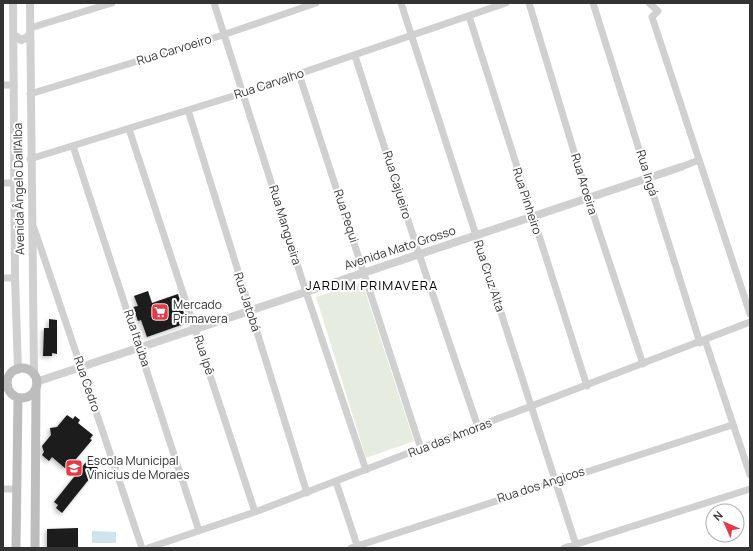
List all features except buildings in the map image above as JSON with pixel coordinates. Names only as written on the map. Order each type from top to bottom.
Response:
[{"type":"main road","points":[[10,394],[28,396],[35,381],[27,369],[12,372],[6,378],[10,394],[16,490],[16,548]]},
{"type":"main road","name":"Avenida Ângelo Dall'Alba","points":[[35,381],[35,548]]},
{"type":"street","name":"Avenida Ângelo Dall'Alba","points":[[13,3],[15,278],[18,370]]},
{"type":"street","name":"Avenida Ângelo Dall'Alba","points":[[30,3],[30,159],[35,381]]},
{"type":"street","points":[[14,35],[21,40],[26,38],[30,31],[112,3]]},
{"type":"street","name":"Rua Mangueira","points":[[214,3],[306,292],[366,470]]},
{"type":"street","name":"Rua Carvoeiro","points":[[30,94],[223,35],[316,3]]},
{"type":"street","name":"Rua Cruz Alta","points":[[401,3],[577,546]]},
{"type":"street","name":"Rua Carvalho","points":[[30,159],[243,93],[355,56],[506,3]]},
{"type":"street","name":"Rua Aroeira","points":[[529,3],[588,198],[643,364]]},
{"type":"street","name":"Rua Ingá","points":[[593,3],[648,178],[702,342],[750,475]]},
{"type":"street","points":[[649,4],[658,11],[652,18],[750,314]]},
{"type":"street","name":"Rua Pinheiro","points":[[469,16],[587,386]]},
{"type":"street","points":[[14,60],[17,55],[23,52],[28,54],[31,58]]},
{"type":"street","name":"Rua Cajueiro","points":[[355,56],[419,254],[478,427]]},
{"type":"street","name":"Rua Pequi","points":[[299,74],[421,449]]},
{"type":"street","points":[[3,85],[14,85]]},
{"type":"street","name":"Rua Jatobá","points":[[188,110],[249,311],[307,492]]},
{"type":"street","name":"Rua Ipê","points":[[129,129],[255,512]]},
{"type":"street","name":"Rua Itaúba","points":[[73,146],[199,531]]},
{"type":"street","points":[[681,167],[699,160]]},
{"type":"street","name":"Avenida Mato Grosso","points":[[35,381],[681,167]]},
{"type":"street","points":[[3,183],[14,183]]},
{"type":"street","name":"Rua Cedro","points":[[31,221],[142,548]]},
{"type":"street","points":[[3,278],[15,278]]},
{"type":"street","name":"Rua das Amoras","points":[[148,548],[255,512],[336,482],[702,342],[750,322]]},
{"type":"street","name":"Rua dos Angicos","points":[[355,547],[555,480],[732,425]]},
{"type":"street","points":[[336,482],[355,547]]},
{"type":"street","points":[[3,489],[16,490]]},
{"type":"street","points":[[564,548],[577,546],[750,489]]},
{"type":"shaded area","points":[[362,282],[414,441],[366,458],[316,297]]},
{"type":"water","points":[[92,531],[116,532],[116,543],[92,543]]},
{"type":"place","name":"Mercado Primavera","points":[[160,312]]},
{"type":"place","name":"Escola Municipal Vinicius de Moraes","points":[[74,468]]},
{"type":"district","name":"JARDIM PRIMAVERA","points":[[372,285]]}]
